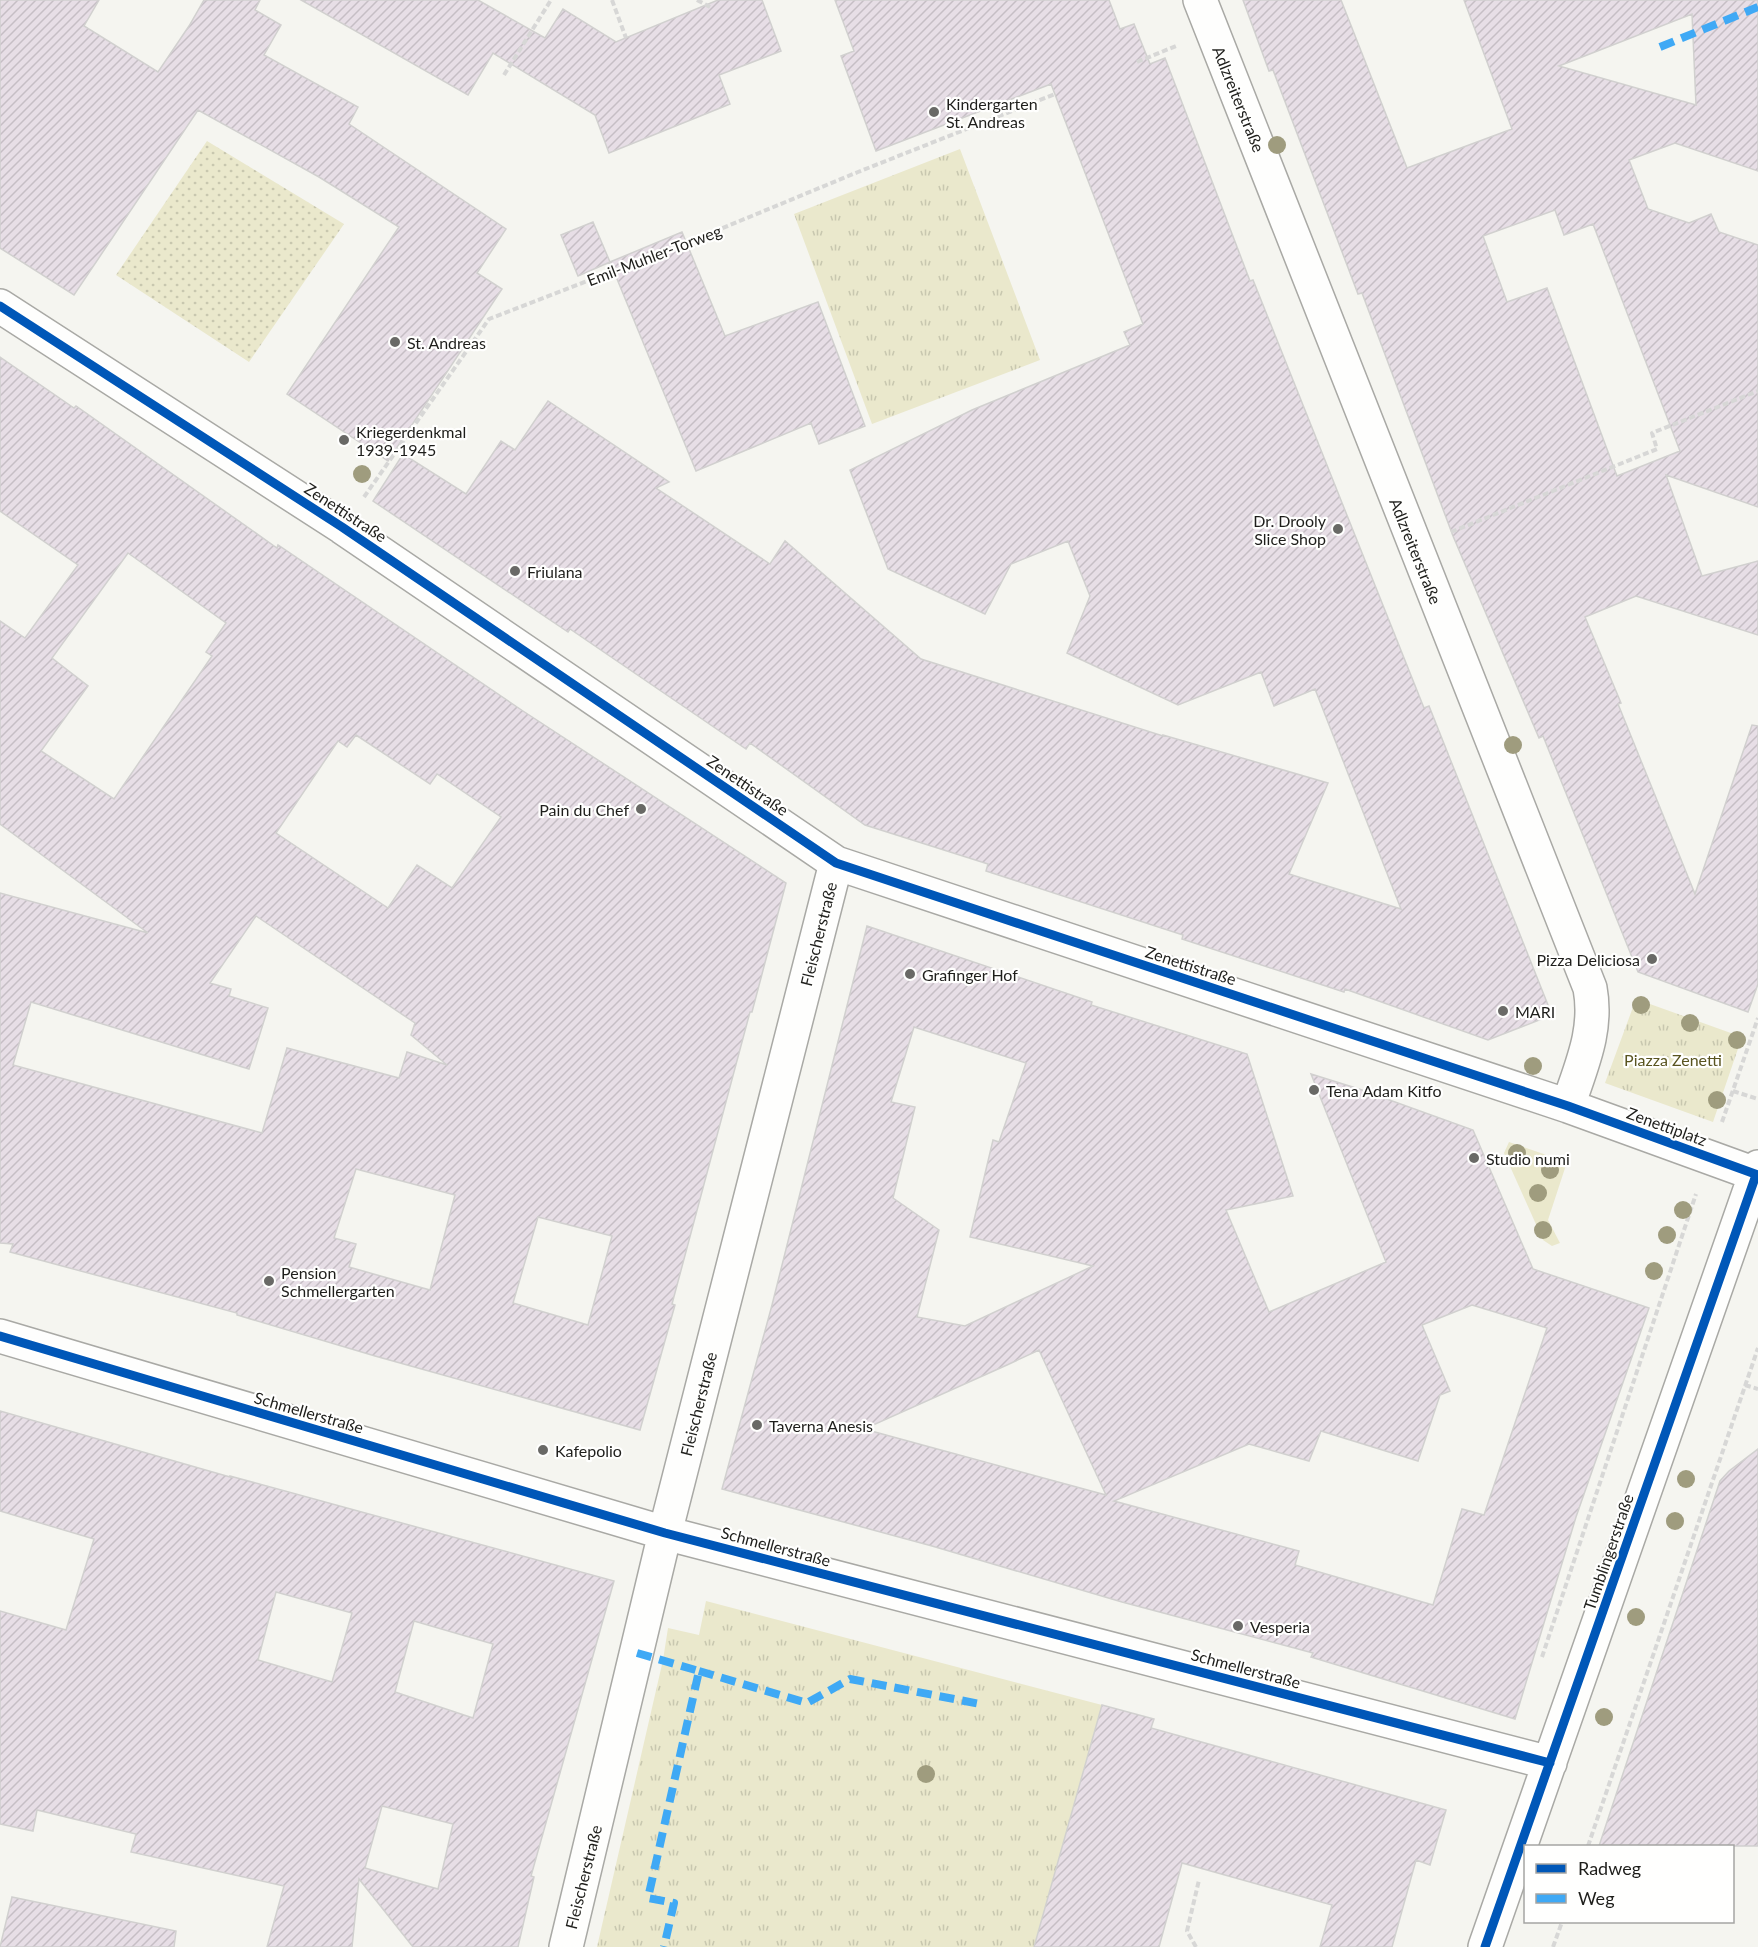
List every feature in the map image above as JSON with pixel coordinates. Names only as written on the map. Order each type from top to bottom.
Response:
[{"type":"street","name":"Adlzreiterstraße","points":[[1200,0],[1590,988],[1593,1005],[1592,1030],[1568,1106]]},
{"type":"street","name":"Zenettistraße","points":[[0,306],[342,527],[836,863],[1568,1106]]},
{"type":"street","name":"Fleischerstraße","points":[[566,1947],[665,1533],[836,863]]},
{"type":"street","name":"Zenettiplatz","points":[[1568,1106],[1708,1158],[1757,1173]]},
{"type":"street","name":"Tumblingerstraße","points":[[1485,1947],[1757,1173]]},
{"type":"street","name":"Schmellerstraße","points":[[0,1336],[665,1533],[1550,1763]]},
{"type":"path","points":[[504,75],[551,0]]},
{"type":"path","points":[[612,0],[626,38]]},
{"type":"path","points":[[698,0],[710,7]]},
{"type":"path","points":[[1414,546],[1657,449],[1652,433],[1758,391]]},
{"type":"path","points":[[1733,1091],[1758,1099]]},
{"type":"path","points":[[1587,1845],[1758,1348]]},
{"type":"path","points":[[1745,1385],[1758,1389]]},
{"type":"path","points":[[1196,1947],[1187,1931],[1199,1880]]},
{"type":"path","points":[[1553,1947],[1562,1923]]},
{"type":"green space","points":[[207,141],[344,224],[249,362],[116,275]]},
{"type":"green space","points":[[960,149],[1040,360],[872,424],[794,214]]},
{"type":"green space","name":"Piazza Zenetti","points":[[1636,999],[1742,1037],[1713,1122],[1605,1083]]},
{"type":"green space","points":[[1509,1142],[1567,1162],[1548,1220],[1560,1243],[1552,1246],[1543,1240],[1504,1153]]},
{"type":"green space","points":[[706,1601],[1102,1705],[1034,1947],[597,1947],[663,1660],[668,1628],[699,1635]]},
{"type":"building","points":[[0,0],[99,0],[84,26],[158,72],[204,0],[260,0],[255,10],[281,25],[264,55],[358,107],[349,124],[506,229],[477,273],[502,289],[388,461],[287,394],[399,227],[319,177],[198,110],[74,295],[0,248]]},
{"type":"building","points":[[301,0],[478,0],[545,38],[563,9],[616,42],[718,0],[762,0],[781,51],[719,75],[730,104],[609,153],[595,115],[493,53],[468,95]]},
{"type":"building","points":[[835,0],[1109,0],[1120,29],[1134,24],[1150,64],[1165,58],[1250,281],[1253,280],[1424,708],[1429,706],[1552,1015],[1488,1040],[1345,989],[1344,992],[1182,939],[1183,935],[986,871],[988,864],[865,825],[750,743],[746,749],[570,629],[568,632],[373,501],[403,454],[466,494],[501,441],[515,450],[548,401],[669,482],[656,488],[770,564],[785,541],[921,659],[1163,736],[1328,783],[1289,874],[1401,909],[1315,689],[1274,706],[1261,672],[1178,705],[1067,653],[1090,596],[1068,541],[1011,564],[985,614],[888,569],[850,470],[972,410],[1130,345],[1124,332],[1143,324],[1051,84],[876,151],[841,56],[854,51]]},
{"type":"building","points":[[1243,0],[1341,0],[1407,168],[1512,129],[1464,0],[1758,0],[1758,171],[1675,143],[1629,160],[1648,209],[1689,223],[1711,214],[1719,232],[1758,245],[1758,507],[1666,475],[1702,576],[1758,561],[1758,635],[1636,596],[1585,617],[1695,894],[1752,725],[1758,726],[1758,984],[1748,1012],[1638,972],[1543,736],[1539,738],[1453,536],[1362,293],[1358,294],[1273,70],[1269,71]],"holes":[[[1692,14],[1696,105],[1559,66]],[[1555,210],[1564,235],[1593,224],[1680,451],[1617,476],[1547,288],[1507,302],[1483,236]]]},
{"type":"building","points":[[593,222],[610,262],[578,276],[561,235]]},
{"type":"building","points":[[682,232],[725,336],[818,302],[865,426],[819,444],[811,423],[696,471],[610,262]]},
{"type":"building","points":[[0,357],[74,408],[76,406],[277,548],[278,545],[523,711],[786,883],[640,1430],[375,1356],[237,1315],[237,1313],[10,1252],[13,1244],[0,1243],[0,893],[148,933],[0,824],[0,621],[25,638],[78,565],[0,511]],"holes":[[[128,553],[226,623],[206,652],[212,656],[114,799],[41,751],[88,686],[52,658]],[[356,735],[430,784],[437,774],[501,817],[452,888],[417,865],[388,908],[276,833],[338,741],[347,747]],[[256,916],[415,1023],[411,1035],[447,1065],[407,1052],[399,1078],[287,1048],[262,1133],[13,1065],[31,1002],[249,1069],[268,1008],[229,996],[231,989],[210,983]],[[356,1169],[455,1195],[430,1290],[349,1267],[356,1244],[334,1238]],[[538,1217],[612,1236],[588,1325],[513,1303]]]},
{"type":"building","points":[[867,926],[1092,1002],[1091,1005],[1247,1054],[1293,1196],[1226,1210],[1269,1312],[1386,1262],[1311,1074],[1473,1130],[1533,1269],[1649,1308],[1576,1517],[1515,1719],[1311,1657],[1313,1653],[1122,1602],[932,1546],[722,1489],[772,1305]],"holes":[[[914,1027],[1026,1063],[999,1142],[993,1140],[970,1237],[1093,1266],[965,1326],[917,1317],[939,1230],[893,1198],[915,1107],[891,1102]],[[1472,1305],[1547,1328],[1484,1515],[1462,1509],[1433,1605],[1295,1565],[1299,1551],[1114,1501],[1249,1444],[1309,1461],[1321,1431],[1418,1461],[1440,1395],[1450,1391],[1422,1325]],[[1039,1350],[1106,1495],[864,1429]]]},
{"type":"building","points":[[0,1411],[230,1477],[614,1581],[531,1876],[534,1877],[518,1947],[413,1947],[359,1879],[352,1947],[267,1947],[284,1886],[131,1852],[136,1834],[37,1810],[33,1831],[0,1824],[0,1611],[66,1630],[94,1539],[0,1511]],"holes":[[[276,1592],[352,1613],[332,1682],[258,1660]],[[414,1621],[493,1644],[473,1718],[395,1692]],[[382,1806],[453,1824],[438,1889],[365,1868]]]},
{"type":"building","points":[[1758,1449],[1758,1846],[1599,1845],[1720,1481],[1729,1471]]},
{"type":"building","points":[[1102,1705],[1154,1719],[1151,1728],[1446,1810],[1430,1865],[1416,1860],[1392,1947],[1320,1947],[1332,1905],[1182,1863],[1159,1947],[1034,1947]]},
{"type":"building","points":[[12,1897],[176,1931],[174,1947],[0,1947]]},
{"type":"marked path","points":[[1660,47],[1758,7]]},
{"type":"marked path","points":[[637,1653],[699,1671],[648,1898],[674,1903],[664,1947]]},
{"type":"marked path","points":[[699,1671],[807,1703],[850,1679],[980,1704]]},
{"type":"cycle path","points":[[0,306],[342,527],[836,863],[1568,1106],[1758,1175]]},
{"type":"cycle path","points":[[1485,1947],[1756,1175]]},
{"type":"cycle path","points":[[0,1336],[665,1533],[1550,1763]]},
{"type":"place","name":"Kindergarten St. Andreas","points":[[934,112]]},
{"type":"place","name":"St. Andreas","points":[[395,342]]},
{"type":"place","name":"Kriegerdenkmal 1939-1945","points":[[344,440]]},
{"type":"place","name":"Dr. Drooly Slice Shop","points":[[1338,529]]},
{"type":"place","name":"Friulana","points":[[515,571]]},
{"type":"place","name":"Pain du Chef","points":[[641,809]]},
{"type":"place","name":"Pizza Deliciosa","points":[[1652,959]]},
{"type":"place","name":"Grafinger Hof","points":[[910,974]]},
{"type":"place","name":"MARI","points":[[1503,1011]]},
{"type":"place","name":"Tena Adam Kitfo","points":[[1314,1090]]},
{"type":"place","name":"Studio numi","points":[[1474,1158]]},
{"type":"place","name":"Pension Schmellergarten","points":[[269,1281]]},
{"type":"place","name":"Taverna Anesis","points":[[757,1425]]},
{"type":"place","name":"Kafepolio","points":[[543,1450]]},
{"type":"place","name":"Vesperia","points":[[1238,1626]]}]
